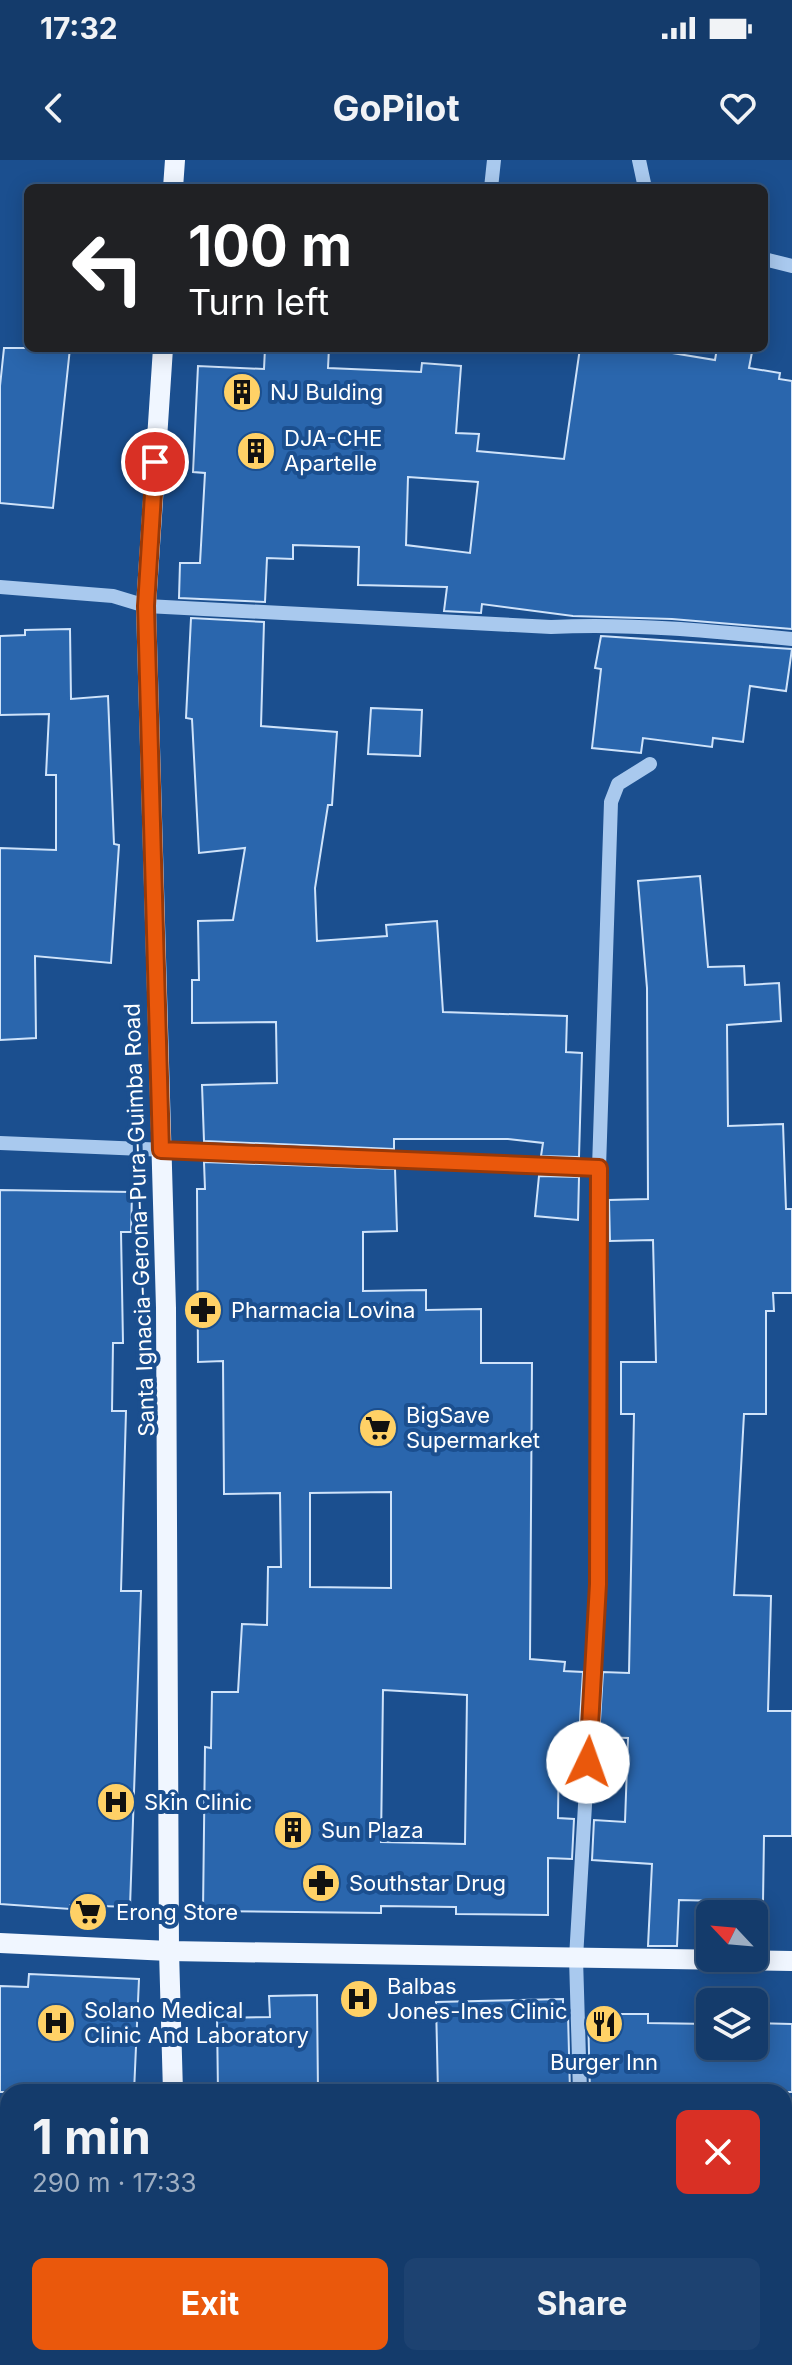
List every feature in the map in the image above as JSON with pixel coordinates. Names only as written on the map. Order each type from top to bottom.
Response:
[{"type":"main road","points":[[173,184],[175,160]]},
{"type":"main road","name":"Santa Ignacia-Gerona-Pura-Guimba Road","points":[[163,352],[146,606],[169,1454],[169,1951],[173,2084]]},
{"type":"main road","points":[[0,1943],[169,1951],[792,1961]]},
{"type":"street","points":[[491,184],[494,160]]},
{"type":"street","points":[[639,160],[644,184]]},
{"type":"street","points":[[768,260],[792,266]]},
{"type":"street","points":[[0,587],[113,596],[146,606],[551,627],[606,626],[792,639]]},
{"type":"street","points":[[580,2084],[576,1958],[598,1584],[599,1168],[611,802],[618,784],[650,764]]},
{"type":"street","points":[[0,1143],[599,1168]]},
{"type":"building","points":[[4,348],[24,348],[24,352],[70,352],[53,508],[0,503],[0,386]]},
{"type":"building","points":[[265,352],[329,352],[328,368],[421,372],[422,363],[461,366],[456,433],[479,434],[477,451],[564,459],[579,352],[666,352],[715,360],[716,352],[752,352],[749,368],[780,373],[779,379],[792,381],[792,629],[672,619],[573,616],[482,604],[481,613],[444,611],[447,587],[358,585],[359,547],[293,545],[293,559],[267,558],[265,602],[179,598],[180,563],[200,563],[205,473],[193,472],[198,366],[264,369]],"holes":[[[408,477],[478,482],[470,553],[406,545]]]},
{"type":"building","points":[[191,618],[264,622],[261,726],[337,732],[332,805],[328,805],[315,888],[317,941],[387,936],[386,925],[437,921],[443,1012],[567,1016],[566,1052],[582,1053],[579,1157],[541,1156],[543,1143],[508,1139],[394,1139],[394,1149],[204,1141],[202,1085],[277,1083],[276,1022],[192,1023],[192,980],[199,980],[198,921],[233,920],[245,848],[199,853],[192,719],[186,718]]},
{"type":"building","points":[[70,629],[71,699],[108,696],[114,844],[119,845],[111,963],[35,956],[36,1038],[0,1040],[0,848],[56,850],[56,775],[46,775],[49,714],[0,715],[0,636],[25,635],[25,630]]},
{"type":"building","points":[[601,636],[792,649],[786,691],[750,686],[743,742],[713,738],[712,747],[643,738],[641,753],[592,748],[601,669],[595,668]]},
{"type":"building","points":[[371,708],[422,710],[420,756],[368,754]]},
{"type":"building","points":[[700,876],[708,967],[744,966],[745,985],[779,983],[781,1021],[727,1025],[728,1126],[783,1124],[786,1209],[792,1209],[792,1293],[773,1293],[774,1311],[766,1311],[766,1414],[744,1414],[734,1595],[771,1596],[768,1711],[792,1711],[792,1836],[764,1836],[763,1900],[679,1900],[677,1946],[648,1946],[652,1864],[592,1860],[594,1820],[625,1822],[628,1738],[599,1737],[603,1672],[629,1673],[634,1414],[621,1414],[621,1362],[656,1362],[653,1240],[610,1241],[609,1200],[648,1199],[647,988],[638,881]]},
{"type":"building","points":[[204,1162],[395,1169],[397,1231],[363,1232],[363,1291],[426,1290],[426,1310],[481,1309],[481,1363],[532,1363],[530,1659],[565,1662],[564,1671],[583,1672],[579,1736],[559,1736],[558,1818],[574,1819],[572,1859],[548,1858],[548,1915],[456,1914],[456,1907],[381,1906],[381,1913],[203,1911],[205,1747],[211,1748],[212,1692],[238,1692],[242,1624],[267,1625],[268,1567],[281,1567],[280,1493],[224,1494],[223,1361],[198,1362],[197,1189],[205,1189]],"holes":[[[391,1492],[391,1588],[310,1587],[310,1493]],[[383,1690],[467,1695],[465,1844],[381,1842]]]},
{"type":"building","points":[[539,1176],[579,1177],[578,1220],[535,1216]]},
{"type":"building","points":[[0,1190],[132,1192],[131,1232],[121,1232],[123,1343],[113,1343],[112,1411],[126,1411],[121,1591],[141,1591],[130,1907],[70,1905],[70,1909],[0,1904]]},
{"type":"building","points":[[29,1974],[139,1979],[134,2084],[0,2084],[0,1986],[28,1987]]},
{"type":"building","points":[[317,1995],[318,2084],[218,2084],[217,2018],[270,2017],[269,1996]]},
{"type":"building","points":[[563,1999],[563,2014],[568,2014],[570,2084],[438,2084],[436,2002]]},
{"type":"building","points":[[588,2014],[648,2014],[648,2023],[696,2024],[696,2060],[768,2060],[768,2023],[792,2024],[792,2084],[590,2084]]},
{"type":"place","name":"NJ Bulding","points":[[242,392]]},
{"type":"place","name":"DJA-CHE Apartelle","points":[[256,451]]},
{"type":"place","name":"Pharmacia Lovina","points":[[203,1310]]},
{"type":"place","name":"BigSave Supermarket","points":[[378,1428]]},
{"type":"place","name":"Skin Clinic","points":[[116,1802]]},
{"type":"place","name":"Sun Plaza","points":[[293,1830]]},
{"type":"place","name":"Southstar Drug","points":[[321,1883]]},
{"type":"place","name":"Erong Store","points":[[88,1912]]},
{"type":"place","name":"Balbas Jones-Ines Clinic","points":[[359,1999]]},
{"type":"place","name":"Solano Medical Clinic And Laboratory","points":[[56,2023]]},
{"type":"place","name":"Burger Inn","points":[[604,2024]]},
{"type":"route","points":[[155,462],[146,606],[161,1150],[599,1168],[598,1584],[588,1762]]}]
